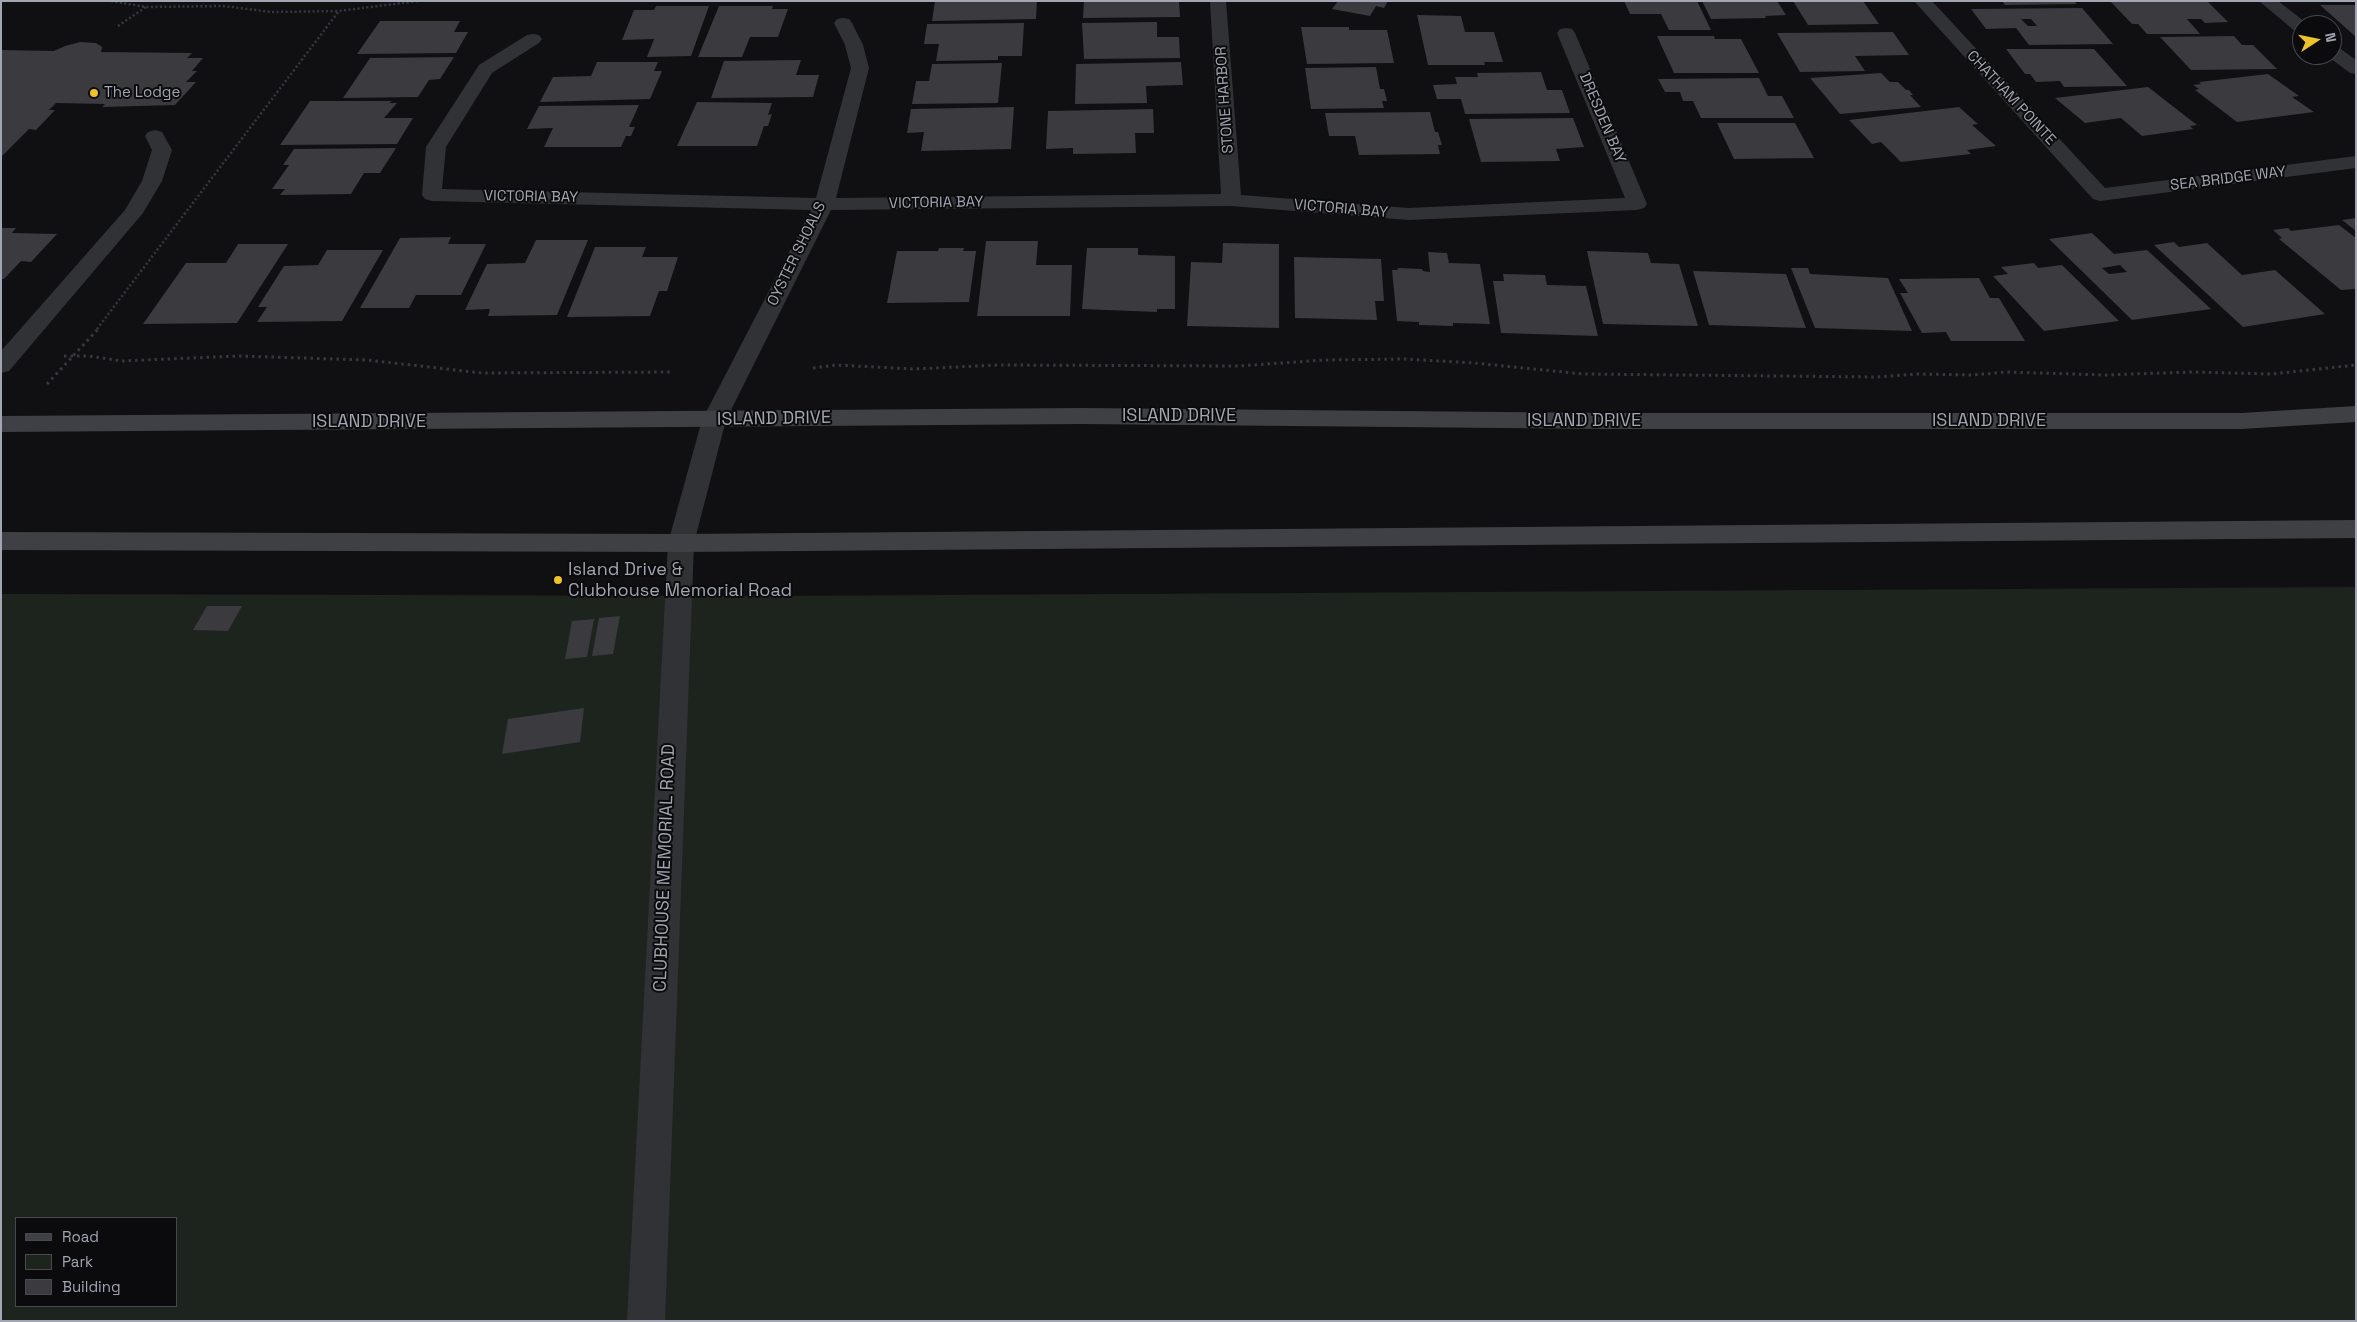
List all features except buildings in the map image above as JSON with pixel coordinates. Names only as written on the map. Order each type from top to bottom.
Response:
[{"type":"main road","name":"ISLAND DRIVE","points":[[6,424],[1081,416],[1608,421],[2241,422],[2356,414]]},
{"type":"main road","points":[[1,541],[681,543],[2356,529]]},
{"type":"street","name":"STONE HARBOR","points":[[1218,1],[1231,200]]},
{"type":"street","name":"CHATHAM POINTE","points":[[1922,1],[2100,195]]},
{"type":"street","points":[[2267,1],[2292,20]]},
{"type":"street","name":"OYSTER SHOALS","points":[[714,420],[824,204],[860,68],[854,45],[843,23]]},
{"type":"street","name":"DRESDEN BAY","points":[[1566,32],[1637,204]]},
{"type":"street","name":"VICTORIA BAY","points":[[533,39],[485,69],[436,147],[432,195],[824,204],[1231,200],[1409,214],[1637,204]]},
{"type":"street","points":[[2342,58],[2356,69]]},
{"type":"street","points":[[6,360],[133,213],[152,181],[162,150],[155,136]]},
{"type":"street","name":"SEA BRIDGE WAY","points":[[2100,195],[2356,162]]},
{"type":"street","name":"CLUBHOUSE MEMORIAL ROAD","points":[[646,1321],[681,543],[714,420]]},
{"type":"path","points":[[111,1],[146,7],[223,6],[272,12],[340,11],[418,1]]},
{"type":"path","points":[[223,6],[229,1]]},
{"type":"path","points":[[118,26],[146,7]]},
{"type":"path","points":[[6,424],[103,323],[340,11]]},
{"type":"path","points":[[6,360],[73,356],[122,361],[238,356],[367,360],[482,373],[672,372]]},
{"type":"path","points":[[813,368],[836,365],[914,369],[998,365],[1239,366],[1324,360],[1405,359],[1474,362],[1583,374],[1877,377],[2006,372],[2106,375],[2191,372],[2272,374],[2356,365]]},
{"type":"green space","points":[[2356,587],[2356,1321],[1,1321],[1,594],[769,596]]},
{"type":"place","name":"The Lodge","points":[[94,93]]},
{"type":"place","name":"Island Drive & Clubhouse Memorial Road","points":[[558,580]]}]
